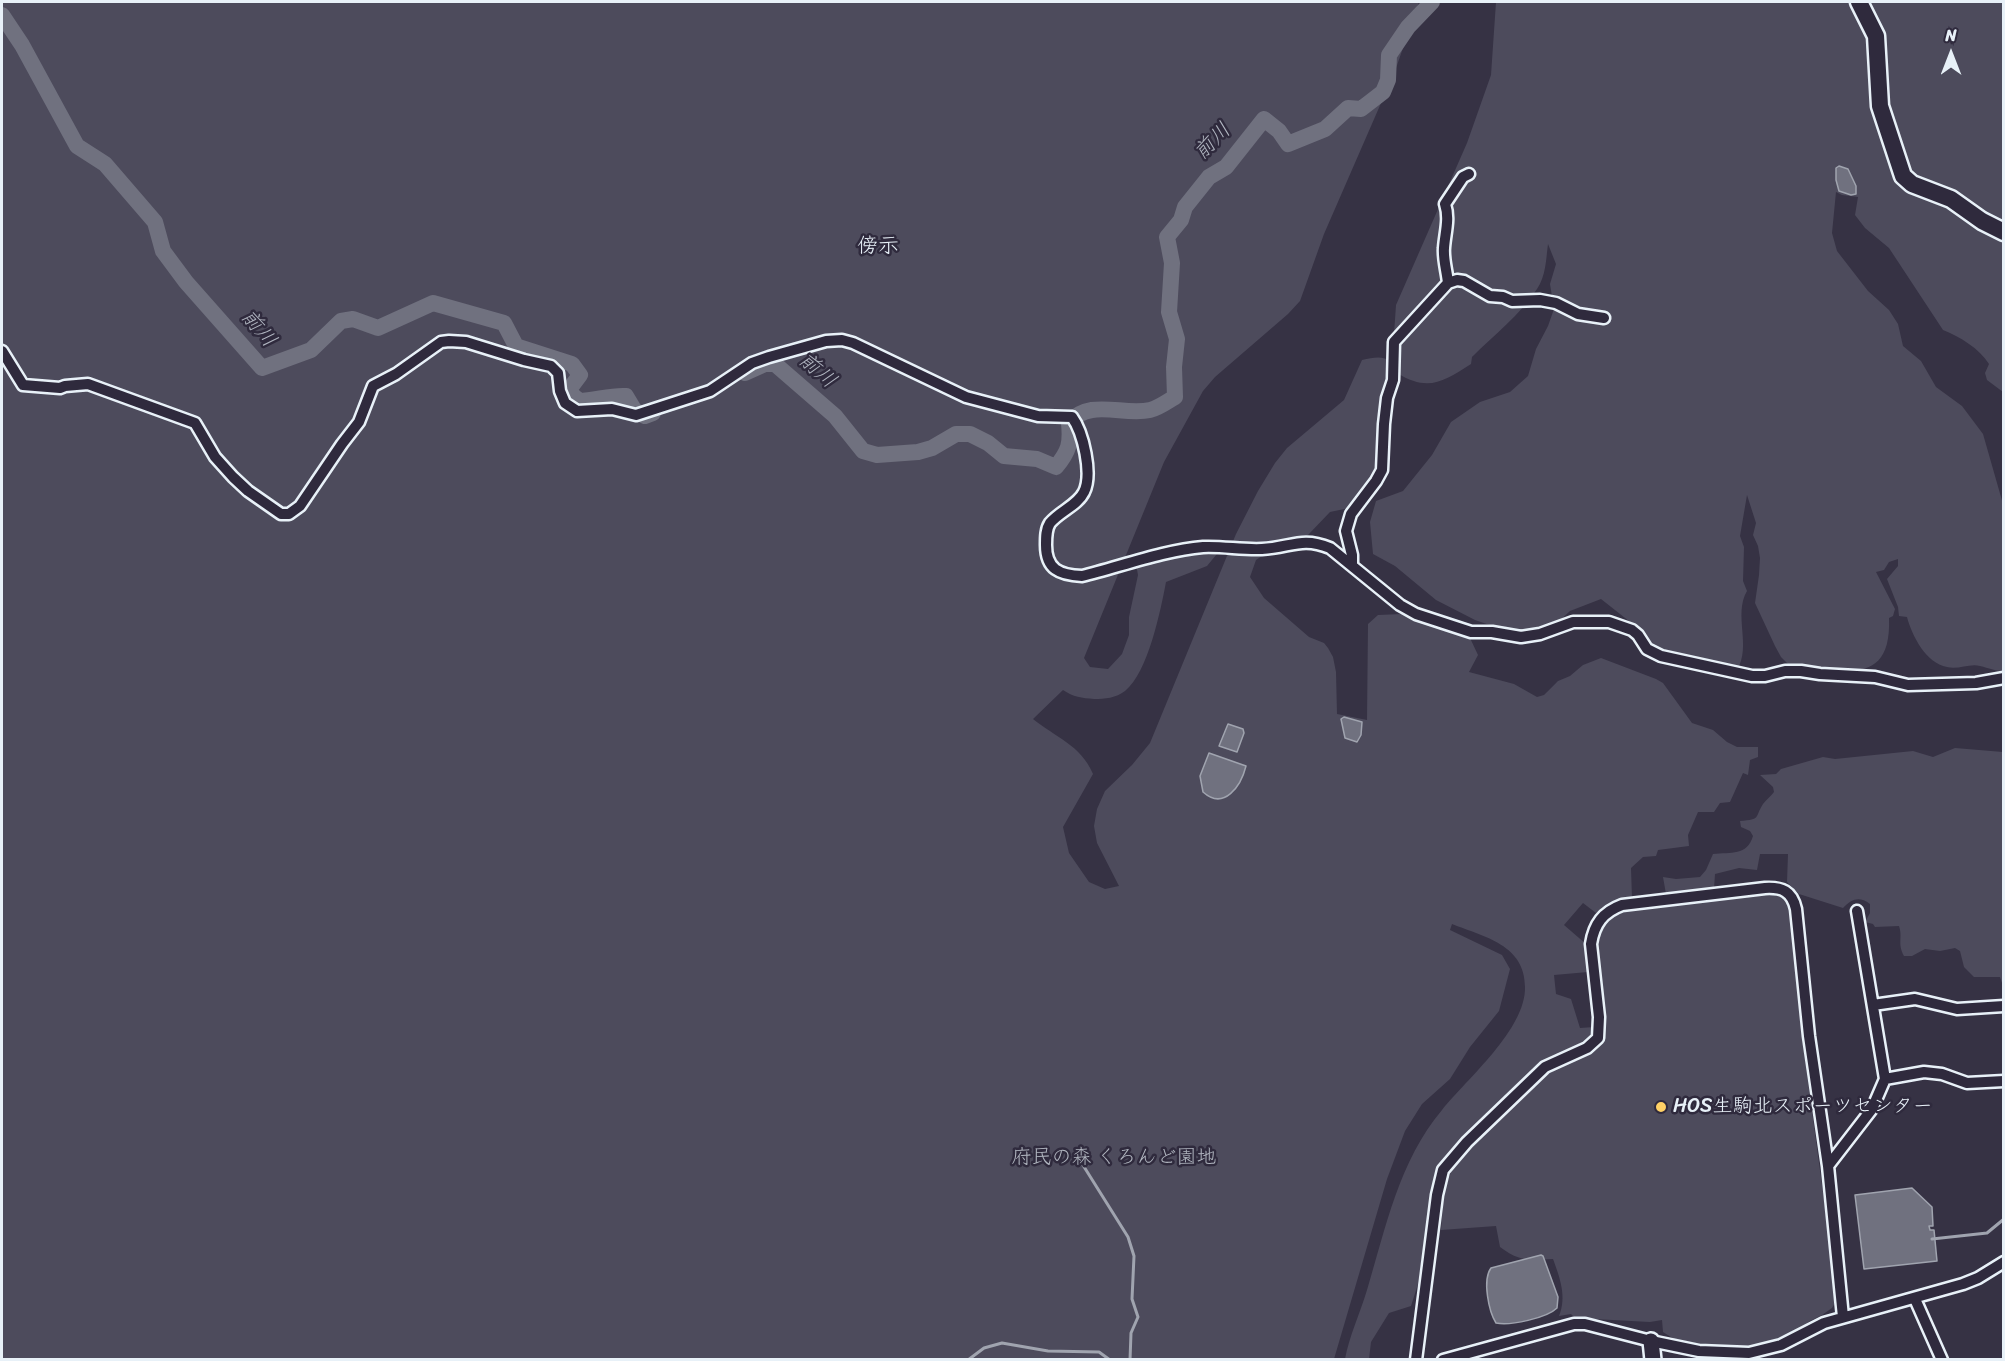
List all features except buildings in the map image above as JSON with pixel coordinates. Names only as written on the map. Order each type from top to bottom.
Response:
[{"type":"main road","points":[[1859,2],[1876,36],[1880,106],[1903,177],[1912,184],[1951,199],[1982,221],[2004,232]]},
{"type":"street","points":[[1448,283],[1443,250],[1448,212],[1445,204],[1463,177],[1469,174]]},
{"type":"street","points":[[1352,566],[1352,555],[1346,531],[1351,514],[1376,482],[1382,470],[1385,415],[1394,380],[1394,342],[1448,283],[1457,280],[1464,281],[1490,296],[1503,297],[1512,301],[1540,300],[1556,303],[1578,314],[1604,318]]},
{"type":"street","points":[[2,351],[23,386],[60,388],[88,384],[195,423],[215,457],[233,477],[248,491],[281,514],[289,514],[300,506],[359,422],[373,386],[396,375],[441,342],[466,342],[551,366],[558,373],[561,391],[566,402],[577,411],[612,409],[640,414],[710,391],[752,363],[826,341],[842,340],[853,343],[966,397],[1038,416],[1074,419],[1084,449],[1087,482],[1083,494],[1049,524],[1046,553],[1049,563],[1056,570],[1068,575],[1082,576],[1189,549],[1229,547],[1264,549],[1303,542],[1317,543],[1330,548],[1400,606],[1416,614],[1471,632],[1492,632],[1521,638],[1573,622],[1609,622],[1632,630],[1638,634],[1647,649],[1661,656],[1752,676],[1801,671],[1875,677],[1908,685],[1976,683],[2004,678]]},
{"type":"street","points":[[1416,1359],[1437,1195],[1443,1170],[1467,1142],[1540,1072],[1559,1060],[1587,1048],[1598,1038],[1599,1017],[1590,944],[1599,919],[1622,905],[1775,887],[1782,888],[1792,896],[1796,909],[1809,1036],[1828,1166],[1843,1317]]},
{"type":"street","points":[[1828,1166],[1872,1109],[1885,1079],[1857,911]]},
{"type":"street","points":[[1872,1005],[1915,999],[1957,1010],[2004,1006]]},
{"type":"street","points":[[1885,1079],[1924,1072],[1942,1074],[1967,1083],[2004,1081]]},
{"type":"street","points":[[1443,1359],[1574,1324],[1585,1324],[1699,1351],[1749,1353],[1781,1345],[1824,1323],[1963,1284],[1978,1278],[2004,1262]]},
{"type":"street","points":[[1915,1299],[1942,1359]]},
{"type":"street","points":[[1651,1341],[1653,1359]]},
{"type":"green space","name":"府民の森 くろんど園地","points":[[2,2],[1419,2],[1395,71],[1324,234],[1300,301],[1215,377],[1203,391],[1164,462],[1084,658],[1090,667],[1108,669],[1122,654],[1129,635],[1129,617],[1138,575],[1136,564],[1171,555],[1221,549],[1207,566],[1166,582],[1147,656],[1133,682],[1125,691],[1110,698],[1094,699],[1078,697],[1063,690],[1033,719],[1075,749],[1093,774],[1063,827],[1069,853],[1089,882],[1105,889],[1119,886],[1097,843],[1094,826],[1097,809],[1105,791],[1132,765],[1150,743],[1236,534],[1275,463],[1287,448],[1344,400],[1362,360],[1374,358],[1384,358],[1392,362],[1381,465],[1374,479],[1349,508],[1330,512],[1308,535],[1289,538],[1256,560],[1250,577],[1264,598],[1309,637],[1324,643],[1328,648],[1333,657],[1336,672],[1337,714],[1367,720],[1368,624],[1378,615],[1402,614],[1470,638],[1478,655],[1469,672],[1514,684],[1537,697],[1544,695],[1558,681],[1570,676],[1583,665],[1601,658],[1656,679],[1663,683],[1692,723],[1713,730],[1737,747],[1758,747],[1758,757],[1750,760],[1748,775],[1743,773],[1730,802],[1720,803],[1714,812],[1698,812],[1688,835],[1689,846],[1658,850],[1656,856],[1643,857],[1631,868],[1632,898],[1621,900],[1596,913],[1583,903],[1564,925],[1586,944],[1588,972],[1554,975],[1556,994],[1571,999],[1580,1028],[1594,1027],[1592,1037],[1545,1061],[1447,1154],[1434,1176],[1418,1284],[1411,1306],[1389,1313],[1371,1342],[1369,1359],[1345,1359],[1404,1173],[1427,1130],[1506,1036],[1523,1003],[1525,987],[1523,973],[1511,952],[1490,939],[1452,924],[1450,930],[1502,955],[1510,969],[1499,1011],[1470,1047],[1450,1079],[1422,1104],[1405,1131],[1387,1179],[1334,1359],[2,1360]]},
{"type":"green space","points":[[1496,2],[2003,2],[2003,392],[1987,380],[1985,373],[1989,364],[1985,358],[1969,344],[1943,330],[1889,248],[1865,228],[1855,215],[1858,197],[1836,192],[1832,233],[1837,251],[1868,291],[1889,310],[1898,324],[1903,346],[1921,361],[1936,387],[1962,406],[1983,434],[2003,504],[2003,671],[1976,665],[1947,667],[1926,654],[1916,640],[1907,617],[1899,616],[1898,607],[1887,579],[1898,566],[1898,559],[1889,562],[1884,570],[1876,572],[1895,609],[1893,616],[1889,618],[1887,642],[1881,657],[1871,666],[1857,670],[1789,665],[1781,657],[1755,603],[1760,558],[1753,535],[1756,523],[1747,495],[1740,536],[1744,547],[1743,581],[1747,591],[1742,610],[1743,651],[1737,670],[1656,651],[1639,629],[1601,599],[1570,611],[1557,623],[1537,631],[1510,632],[1475,620],[1436,600],[1395,566],[1373,554],[1370,522],[1376,501],[1403,491],[1432,455],[1451,422],[1480,402],[1510,392],[1528,376],[1536,349],[1554,309],[1550,284],[1556,264],[1548,244],[1544,273],[1537,289],[1515,316],[1472,357],[1471,364],[1443,380],[1427,383],[1408,379],[1397,373],[1394,334],[1396,305],[1467,143],[1491,75]]},
{"type":"green space","points":[[1955,748],[2003,752],[2003,986],[2000,977],[1974,977],[1964,967],[1960,951],[1955,948],[1940,951],[1925,949],[1912,956],[1904,956],[1899,926],[1875,927],[1865,922],[1870,913],[1870,904],[1862,900],[1849,902],[1843,908],[1799,894],[1787,882],[1788,854],[1760,854],[1757,870],[1739,868],[1715,874],[1714,889],[1666,894],[1663,877],[1676,879],[1700,877],[1713,854],[1738,852],[1747,847],[1753,836],[1750,831],[1741,827],[1740,821],[1756,817],[1763,804],[1774,792],[1773,787],[1760,775],[1776,774],[1781,769],[1823,757],[1835,759],[1913,751],[1933,757]]},
{"type":"green space","name":"HOS生駒北スポーツセンター","points":[[1775,893],[1785,896],[1790,904],[1802,1037],[1836,1301],[1832,1308],[1796,1332],[1753,1346],[1711,1346],[1674,1339],[1663,1332],[1662,1320],[1650,1322],[1575,1318],[1571,1314],[1559,1316],[1562,1295],[1553,1259],[1525,1259],[1507,1252],[1500,1247],[1496,1226],[1441,1230],[1445,1192],[1453,1167],[1459,1157],[1544,1075],[1587,1054],[1604,1034],[1596,938],[1610,918],[1623,910]]},
{"type":"water","points":[[1839,166],[1848,169],[1856,186],[1856,194],[1851,195],[1839,191],[1836,168]]},
{"type":"water","points":[[1344,717],[1362,722],[1361,735],[1357,742],[1345,738],[1341,719]]},
{"type":"water","points":[[1228,724],[1243,729],[1244,733],[1237,752],[1219,746]]},
{"type":"water","points":[[1209,753],[1246,766],[1236,788],[1230,794],[1218,799],[1203,792],[1200,776]]},
{"type":"water","points":[[1912,1188],[1932,1207],[1933,1226],[1929,1226],[1930,1230],[1934,1230],[1937,1261],[1864,1269],[1855,1195]]},
{"type":"water","points":[[1541,1255],[1558,1297],[1557,1308],[1545,1315],[1528,1320],[1496,1323],[1491,1311],[1487,1288],[1488,1273],[1491,1268]]},
{"type":"waterway","name":"前川","points":[[745,373],[765,364],[775,364],[835,416],[863,451],[877,455],[918,452],[932,448],[956,434],[970,434],[988,443],[1004,456],[1037,459],[1056,467],[1068,447],[1069,423],[1077,416],[1096,409],[1150,410],[1175,397],[1174,367],[1177,339],[1169,312],[1172,263],[1167,237],[1181,220],[1185,207],[1209,177],[1226,167],[1264,119],[1279,131],[1288,144],[1325,129],[1348,108],[1361,109],[1383,92],[1388,80],[1389,55],[1408,27],[1432,2]]},
{"type":"waterway","name":"前川","points":[[2,15],[22,45],[77,146],[105,164],[155,222],[163,251],[186,282],[262,368],[311,350],[341,321],[353,319],[378,328],[433,303],[504,323],[516,346],[572,364],[580,375],[568,391],[579,401],[626,396],[635,411],[645,416],[653,413]]},
{"type":"waterway","points":[[1076,1154],[1128,1237],[1134,1256],[1132,1299],[1138,1317],[1131,1333],[1130,1360]]},
{"type":"waterway","points":[[1932,1239],[1987,1233],[2004,1219]]},
{"type":"waterway","points":[[968,1360],[984,1348],[1002,1343],[1048,1351],[1099,1352],[1110,1360]]},
{"type":"place","name":"HOS生駒北スポーツセンター","points":[[1661,1107]]},
{"type":"district","name":"傍示","points":[[878,247]]}]
